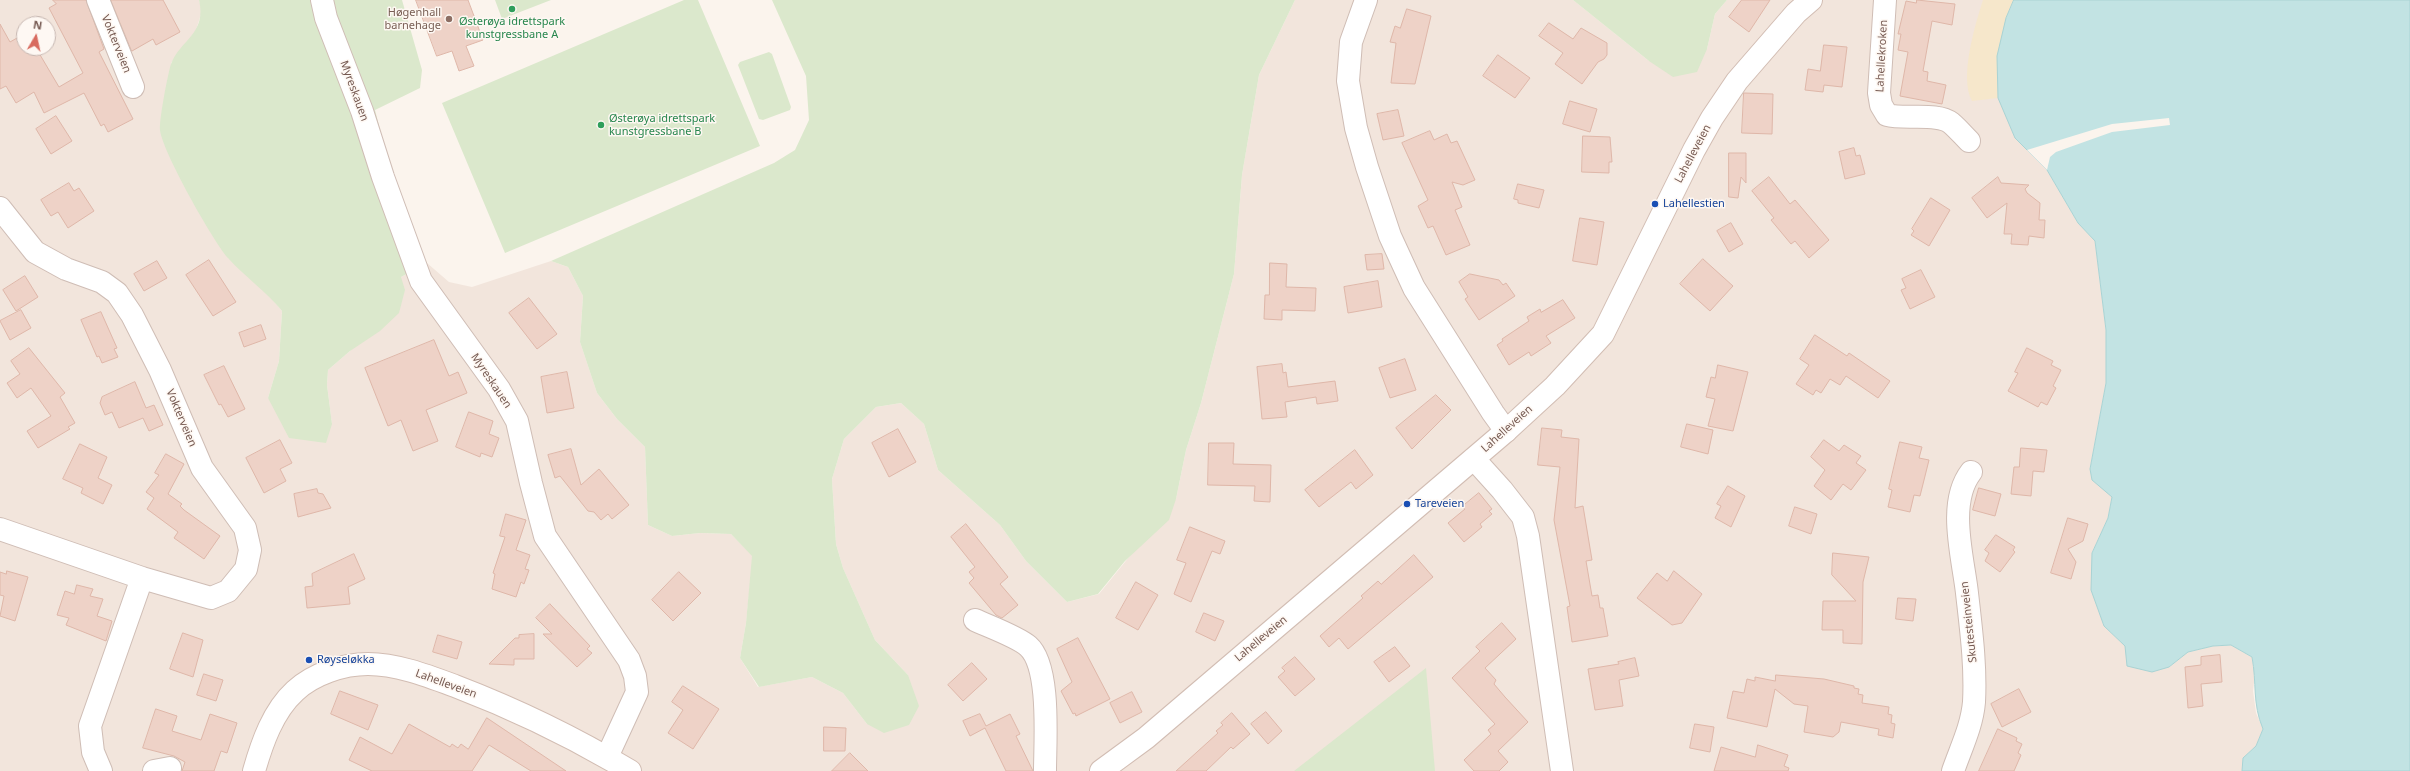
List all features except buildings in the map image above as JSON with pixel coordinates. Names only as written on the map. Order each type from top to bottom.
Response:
[{"type":"street","name":"Vokterveien","points":[[98,0],[133,88]]},
{"type":"street","name":"Myreskauen","points":[[322,0],[326,18],[362,111],[383,177],[421,281],[499,389],[517,421],[530,483],[545,536],[629,660],[635,676],[637,692],[607,757]]},
{"type":"street","points":[[1366,0],[1351,42],[1348,81],[1356,128],[1367,167],[1390,236],[1414,288],[1492,413],[1506,431]]},
{"type":"street","name":"Lahelleveien","points":[[1101,771],[1146,738],[1474,459],[1555,386],[1603,334],[1690,156],[1712,118],[1737,81],[1796,13],[1811,0]]},
{"type":"street","name":"Lahellekroken","points":[[1885,0],[1879,93],[1881,105],[1887,116],[1900,119],[1945,120],[1968,141]]},
{"type":"street","name":"Vokterveien","points":[[0,208],[35,252],[66,269],[102,282],[116,293],[132,315],[160,370],[202,468],[245,528],[250,550],[246,568],[228,591],[210,598],[142,578],[0,529]]},
{"type":"street","points":[[1474,459],[1502,490],[1523,517],[1562,771]]},
{"type":"street","name":"Skutesteinveien","points":[[1953,771],[1970,724],[1974,701],[1974,668],[1958,529],[1962,492],[1971,472]]},
{"type":"street","points":[[101,771],[93,752],[90,726],[142,578]]},
{"type":"street","points":[[975,620],[1028,646],[1039,665],[1046,701],[1045,771]]},
{"type":"street","name":"Lahelleveien","points":[[254,771],[265,737],[279,708],[296,690],[319,676],[341,667],[368,664],[422,674],[486,698],[607,757],[630,771]]},
{"type":"shaded area","points":[[0,0],[199,0],[202,11],[195,33],[171,63],[269,295],[282,311],[279,361],[268,398],[332,424],[327,385],[328,370],[350,351],[401,277],[427,263],[449,282],[472,287],[551,261],[568,267],[583,296],[580,342],[597,393],[617,419],[645,447],[648,525],[672,536],[700,533],[731,534],[753,556],[746,623],[740,658],[758,687],[812,677],[843,693],[867,724],[908,675],[875,640],[843,568],[836,544],[832,479],[844,439],[876,407],[901,403],[924,424],[938,470],[1000,525],[1026,561],[1067,602],[1099,594],[1176,499],[1186,450],[1201,403],[1234,274],[1242,175],[1259,75],[1295,0],[1573,0],[1649,61],[1707,49],[1715,14],[1727,0],[2014,0],[2006,18],[2015,138],[2047,170],[2078,223],[2095,241],[2106,330],[2106,383],[2090,469],[2112,497],[2108,518],[2092,553],[2104,626],[2125,646],[2169,667],[2188,652],[2213,646],[2231,645],[2252,657],[2255,674],[2253,691],[2256,713],[2263,729],[2256,746],[2243,758],[2242,771],[0,771]]},
{"type":"green space","points":[[199,0],[402,0],[422,70],[420,88],[375,110],[404,224],[427,263],[401,277],[405,290],[399,313],[380,331],[350,351],[328,370],[327,385],[332,424],[326,443],[289,438],[268,398],[279,361],[282,311],[228,258],[211,234],[178,175],[163,141],[160,125],[171,64],[180,49],[196,29],[200,12]]},
{"type":"green space","name":"Østerøya idrettspark kunstgressbane A","points":[[495,0],[551,0],[502,19]]},
{"type":"green space","name":"Østerøya idrettspark kunstgressbane B","points":[[684,0],[698,0],[760,146],[505,253],[442,103]]},
{"type":"green space","points":[[772,0],[1295,0],[1259,75],[1242,175],[1234,274],[1201,403],[1186,450],[1176,499],[1169,520],[1125,561],[1098,594],[1067,602],[1026,561],[1000,525],[938,470],[924,424],[901,403],[876,407],[844,439],[832,479],[836,544],[843,568],[875,640],[908,675],[919,706],[909,725],[884,733],[867,724],[843,693],[812,677],[759,687],[740,658],[746,623],[752,556],[731,534],[700,533],[672,536],[648,525],[645,447],[617,419],[597,393],[580,342],[583,296],[568,267],[551,261],[774,163],[795,150],[809,120],[806,76]]},
{"type":"green space","points":[[1573,0],[1727,0],[1715,14],[1707,49],[1697,72],[1673,77],[1649,61]]},
{"type":"green space","points":[[769,52],[772,54],[791,107],[790,110],[763,120],[759,119],[738,65],[740,62]]},
{"type":"green space","points":[[1426,668],[1435,771],[1294,771]]},
{"type":"sand","points":[[1983,0],[2014,0],[2005,25],[2000,48],[1998,98],[1972,101],[1968,91],[1968,66],[1976,23]]},
{"type":"water","points":[[2014,0],[2410,0],[2410,771],[2242,771],[2243,758],[2256,746],[2263,729],[2257,710],[2252,657],[2231,645],[2213,646],[2188,652],[2169,667],[2152,672],[2127,666],[2125,646],[2104,626],[2091,590],[2092,553],[2108,518],[2112,497],[2092,480],[2090,469],[2106,383],[2106,330],[2095,241],[2078,223],[2047,170],[2015,138],[1998,98],[1997,56],[2006,18]]},
{"type":"pier","points":[[2169,118],[2170,125],[2112,132],[2056,152],[2050,157],[2047,170],[2027,150],[2112,124]]},
{"type":"place","name":"Østerøya idrettspark kunstgressbane A","points":[[512,9]]},
{"type":"place","name":"Høgenhall barnehage","points":[[449,19]]},
{"type":"place","name":"Østerøya idrettspark kunstgressbane B","points":[[601,125]]},
{"type":"place","name":"Lahellestien","points":[[1655,204]]},
{"type":"place","name":"Tareveien","points":[[1407,504]]},
{"type":"place","name":"Røyseløkka","points":[[309,660]]}]
